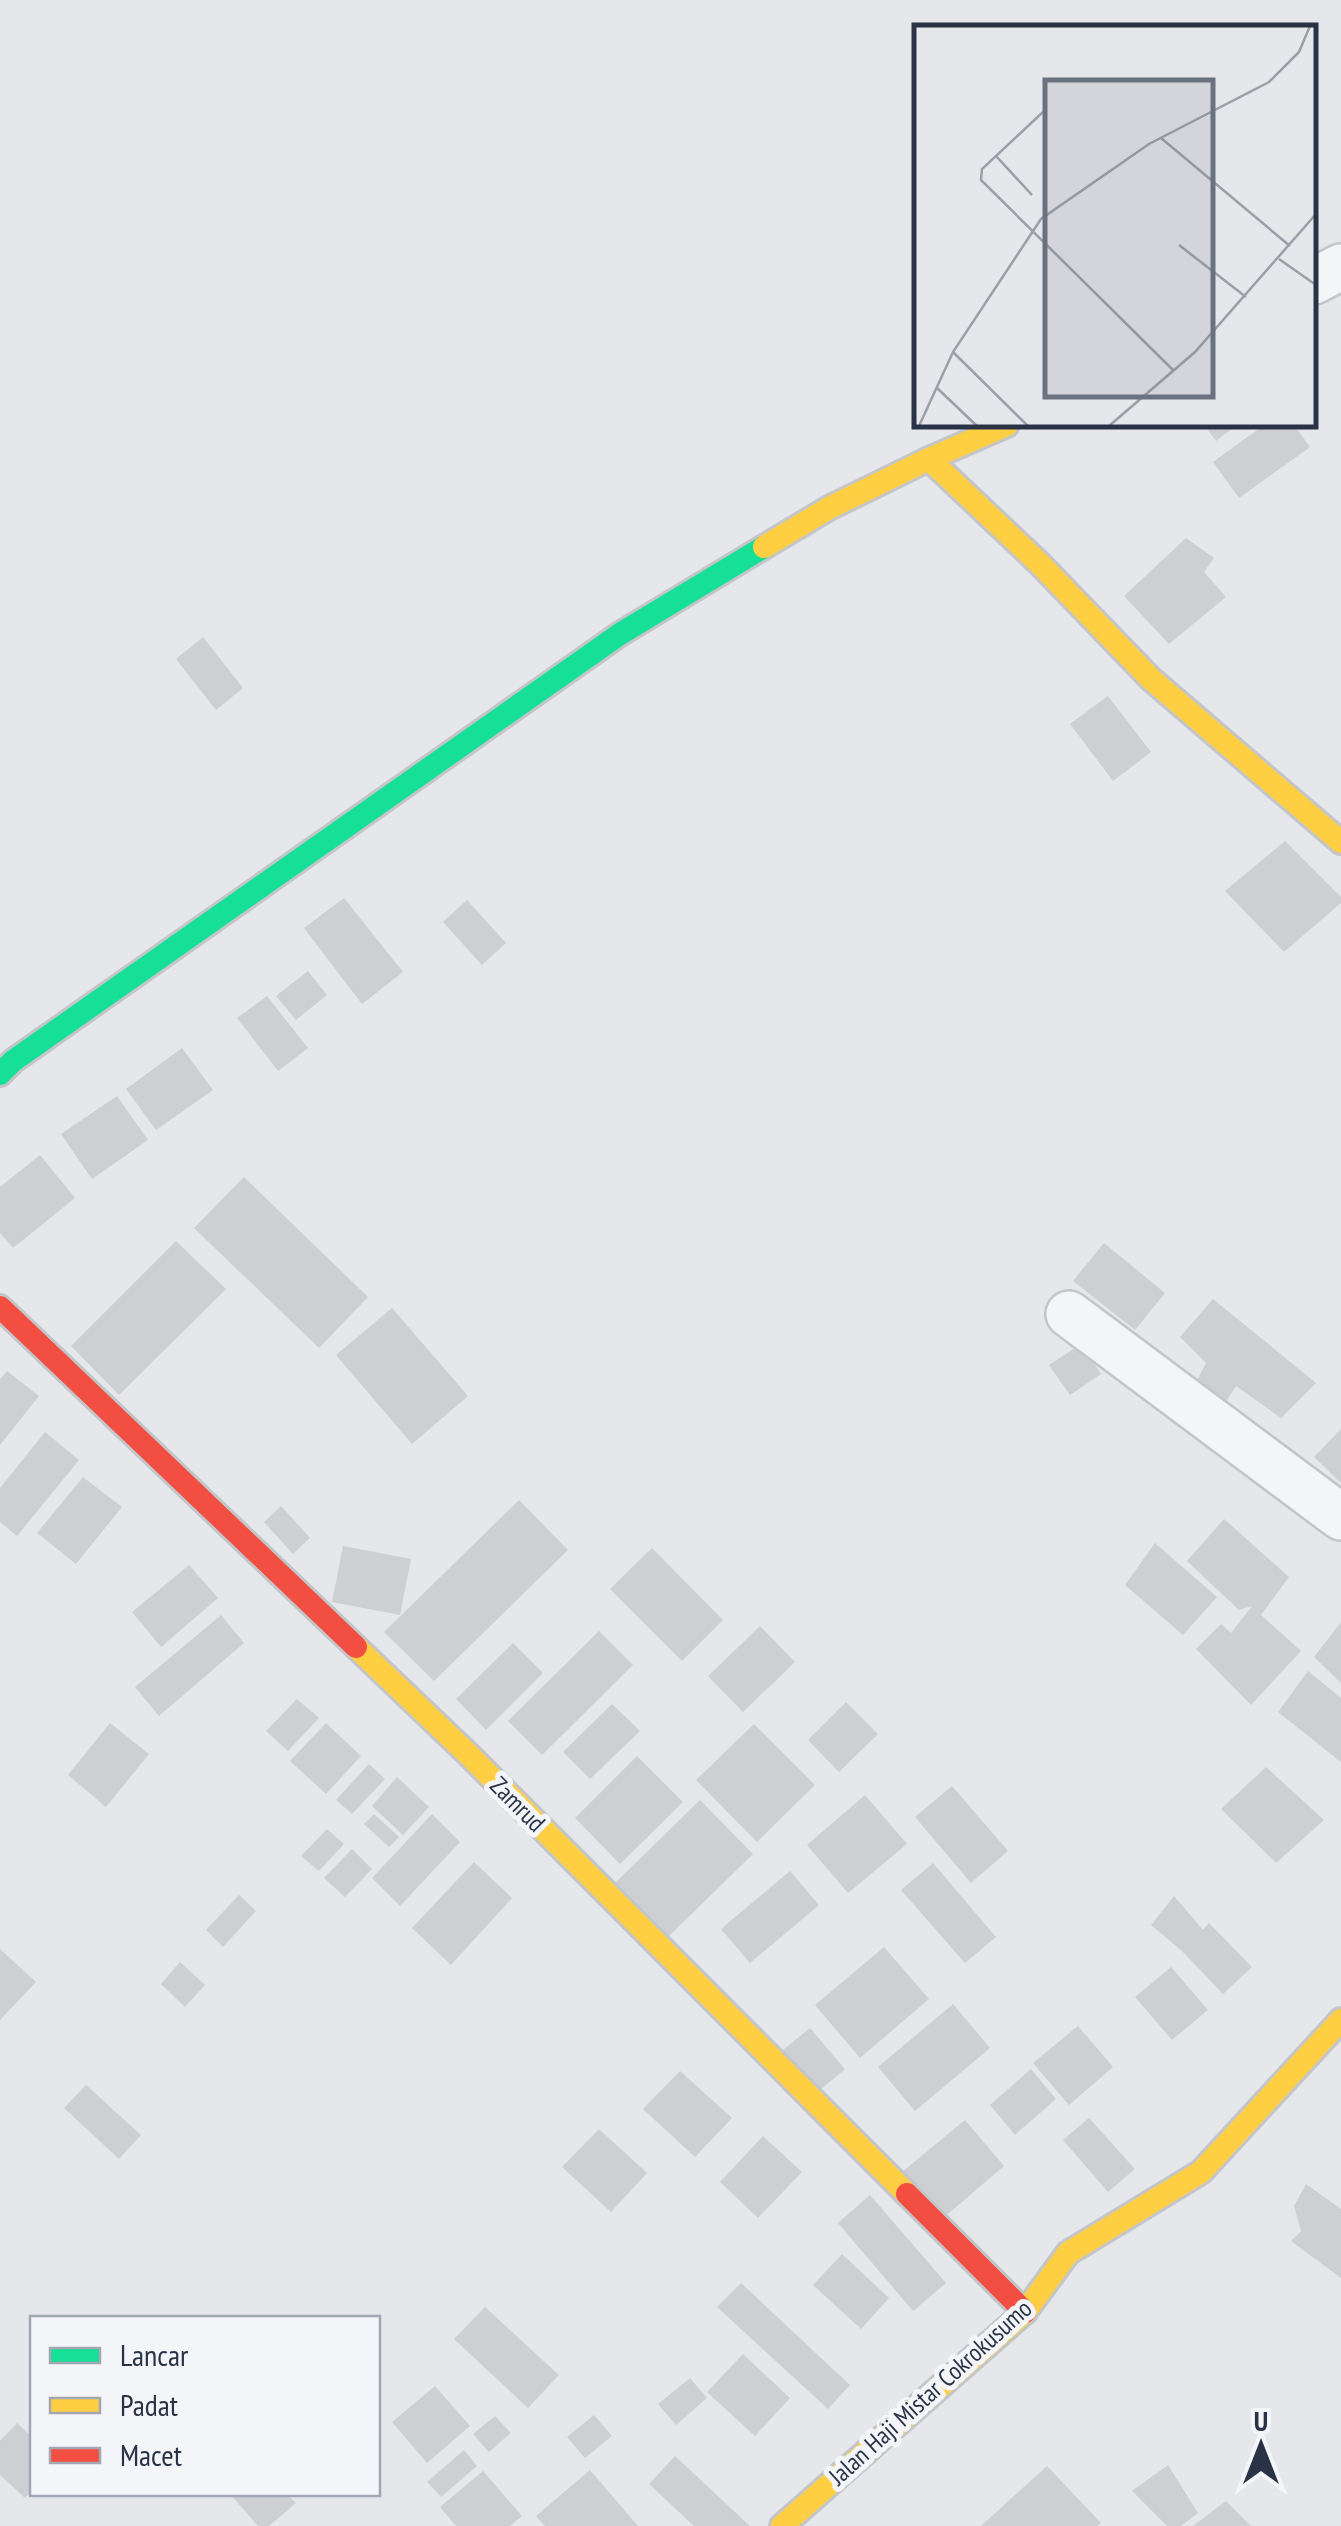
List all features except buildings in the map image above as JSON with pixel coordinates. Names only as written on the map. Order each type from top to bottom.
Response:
[{"type":"street","points":[[1316,280],[1341,267]]},
{"type":"street","points":[[0,1074],[13,1061],[620,634],[829,508],[1000,428]]},
{"type":"street","points":[[929,459],[1040,564],[1151,679],[1341,842]]},
{"type":"street","name":"Zamrud","points":[[0,1307],[468,1754],[1025,2312]]},
{"type":"street","points":[[1069,1314],[1341,1517]]},
{"type":"street","name":"Jalan Haji Mistar Cokrokusumo","points":[[782,2526],[1025,2312],[1068,2253],[1201,2172],[1341,2020]]},
{"type":"traffic: fast","points":[[0,1074],[13,1061],[620,634],[764,547]]},
{"type":"traffic: slow","points":[[764,547],[829,508],[1000,428]]},
{"type":"traffic: slow","points":[[929,459],[1040,564],[1151,679],[1341,842]]},
{"type":"traffic: slow","points":[[356,1647],[907,2194]]},
{"type":"traffic: slow","points":[[782,2526],[1025,2312],[1068,2253],[1201,2172],[1341,2020]]},
{"type":"traffic: jam","points":[[0,1307],[356,1647]]},
{"type":"traffic: jam","points":[[907,2194],[1025,2312]]}]
